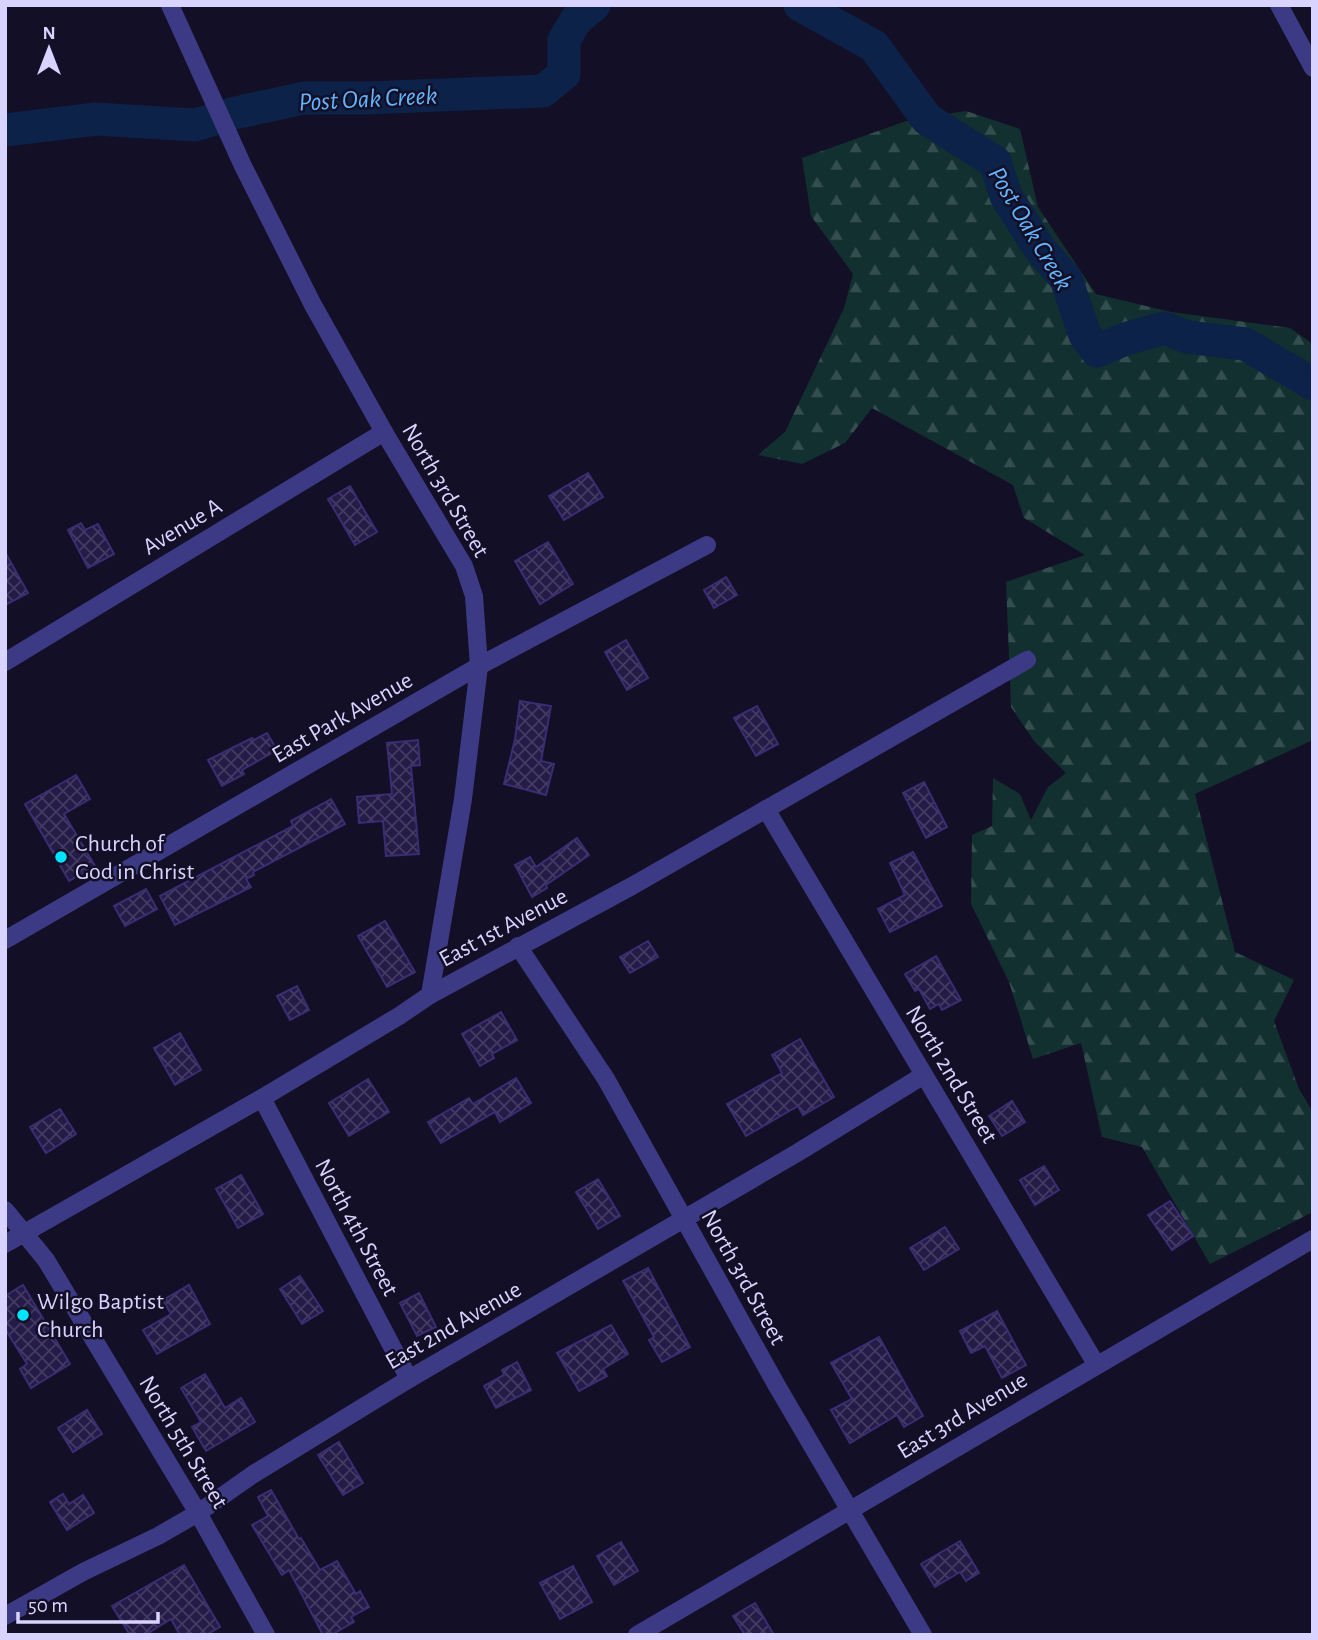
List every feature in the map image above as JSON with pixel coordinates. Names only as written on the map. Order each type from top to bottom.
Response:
[{"type":"street","name":"North 3rd Street","points":[[170,5],[243,166],[313,305],[384,432],[464,566],[474,596],[479,666],[463,799],[430,995]]},
{"type":"street","points":[[1279,5],[1313,68]]},
{"type":"street","name":"Avenue A","points":[[5,662],[384,432]]},
{"type":"street","name":"East Park Avenue","points":[[5,940],[479,666],[707,545]]},
{"type":"street","name":"East 1st Avenue","points":[[5,1244],[262,1098],[430,995],[632,886],[1027,660]]},
{"type":"street","name":"North 2nd Street","points":[[766,808],[1096,1364]]},
{"type":"street","name":"North 3rd Street","points":[[518,946],[606,1079],[777,1387],[923,1635]]},
{"type":"street","name":"East 2nd Avenue","points":[[5,1616],[198,1513],[252,1475],[409,1379],[797,1153],[924,1075]]},
{"type":"street","name":"North 4th Street","points":[[262,1098],[409,1379]]},
{"type":"street","name":"North 5th Street","points":[[5,1210],[46,1260],[198,1513],[266,1635]]},
{"type":"street","name":"East 3rd Avenue","points":[[637,1635],[1313,1238]]},
{"type":"green space","points":[[966,111],[1020,129],[1038,207],[1096,294],[1171,312],[1290,328],[1313,344],[1313,740],[1195,794],[1235,952],[1294,980],[1274,1021],[1299,1089],[1313,1112],[1313,1212],[1210,1264],[1142,1147],[1102,1137],[1081,1043],[1033,1059],[1009,982],[971,904],[972,835],[992,826],[993,778],[1020,794],[1031,820],[1048,787],[1066,773],[1034,741],[1011,707],[1006,582],[1085,555],[1024,518],[1013,485],[872,408],[845,443],[802,464],[758,455],[785,432],[844,308],[853,274],[811,216],[802,158],[909,120]]},
{"type":"building","points":[[588,473],[603,497],[564,520],[549,496]]},
{"type":"building","points":[[350,486],[377,532],[355,545],[328,499]]},
{"type":"building","points":[[81,523],[85,530],[98,524],[114,554],[88,568],[68,530]]},
{"type":"building","points":[[548,542],[573,584],[540,604],[515,561]]},
{"type":"building","points":[[5,552],[28,593],[5,605]]},
{"type":"building","points":[[726,577],[737,595],[714,608],[704,590]]},
{"type":"building","points":[[626,640],[648,678],[627,690],[605,652]]},
{"type":"building","points":[[520,701],[551,706],[541,761],[554,764],[546,795],[504,784],[515,739]]},
{"type":"building","points":[[757,706],[778,744],[756,756],[734,718]]},
{"type":"building","points":[[267,733],[277,750],[242,770],[244,774],[222,786],[208,760]]},
{"type":"building","points":[[418,740],[420,765],[411,766],[419,854],[386,856],[383,821],[359,823],[357,797],[392,794],[387,743]]},
{"type":"building","points":[[76,775],[90,799],[64,814],[95,866],[69,881],[25,804]]},
{"type":"building","points":[[924,782],[947,827],[926,838],[903,793]]},
{"type":"building","points":[[331,799],[345,824],[253,872],[254,875],[246,879],[251,887],[175,925],[160,896],[293,826],[291,821]]},
{"type":"building","points":[[577,838],[589,855],[532,897],[515,865],[530,857],[536,867]]},
{"type":"building","points":[[913,852],[942,906],[890,932],[878,909],[905,895],[890,863]]},
{"type":"building","points":[[146,889],[157,909],[125,926],[114,906]]},
{"type":"building","points":[[385,921],[415,972],[387,987],[358,936]]},
{"type":"building","points":[[648,941],[658,957],[630,973],[620,957]]},
{"type":"building","points":[[936,956],[961,1000],[942,1010],[939,1004],[930,1009],[919,989],[915,991],[905,974]]},
{"type":"building","points":[[297,986],[309,1010],[290,1020],[277,996]]},
{"type":"building","points":[[501,1012],[517,1040],[492,1054],[494,1058],[480,1066],[462,1034]]},
{"type":"building","points":[[180,1033],[201,1070],[175,1085],[154,1048]]},
{"type":"building","points":[[800,1039],[834,1097],[803,1115],[798,1106],[746,1136],[727,1104],[782,1073],[772,1055]]},
{"type":"building","points":[[516,1078],[531,1103],[500,1122],[495,1112],[441,1143],[428,1122],[469,1098],[473,1104]]},
{"type":"building","points":[[368,1079],[389,1112],[349,1136],[329,1103]]},
{"type":"building","points":[[1012,1101],[1025,1122],[1002,1136],[989,1116]]},
{"type":"building","points":[[60,1109],[76,1134],[46,1153],[30,1127]]},
{"type":"building","points":[[1044,1166],[1059,1190],[1035,1205],[1020,1180]]},
{"type":"building","points":[[241,1175],[263,1214],[238,1228],[216,1189]]},
{"type":"building","points":[[598,1179],[620,1216],[598,1229],[576,1192]]},
{"type":"building","points":[[1170,1201],[1193,1236],[1172,1250],[1148,1215]]},
{"type":"building","points":[[945,1227],[959,1249],[924,1270],[910,1248]]},
{"type":"building","points":[[648,1268],[690,1347],[662,1362],[649,1340],[654,1337],[623,1281]]},
{"type":"building","points":[[300,1276],[323,1311],[302,1324],[280,1289]]},
{"type":"building","points":[[23,1285],[70,1364],[31,1388],[20,1369],[27,1364],[5,1329],[5,1296]]},
{"type":"building","points":[[189,1285],[210,1324],[157,1354],[143,1330],[171,1314],[163,1300]]},
{"type":"building","points":[[419,1293],[436,1327],[417,1336],[400,1303]]},
{"type":"building","points":[[997,1311],[1026,1365],[1002,1378],[985,1346],[971,1353],[960,1331]]},
{"type":"building","points":[[611,1325],[628,1354],[603,1369],[607,1376],[579,1391],[557,1353]]},
{"type":"building","points":[[879,1337],[923,1416],[904,1427],[897,1415],[850,1443],[831,1410],[852,1399],[831,1363]]},
{"type":"building","points":[[517,1362],[531,1390],[496,1408],[484,1386],[504,1375],[502,1370]]},
{"type":"building","points":[[205,1374],[225,1408],[241,1398],[255,1422],[206,1451],[192,1427],[201,1422],[181,1388]]},
{"type":"building","points":[[87,1410],[102,1434],[73,1452],[58,1428]]},
{"type":"building","points":[[339,1442],[363,1483],[343,1495],[318,1455]]},
{"type":"building","points":[[271,1490],[320,1570],[337,1561],[356,1594],[360,1591],[369,1607],[351,1617],[354,1622],[331,1635],[323,1635],[289,1570],[282,1575],[252,1525],[268,1516],[258,1497]]},
{"type":"building","points":[[63,1494],[69,1504],[83,1495],[94,1513],[67,1530],[50,1502]]},
{"type":"building","points":[[960,1541],[979,1573],[966,1581],[960,1572],[935,1587],[921,1564]]},
{"type":"building","points":[[621,1542],[638,1571],[614,1585],[597,1556]]},
{"type":"building","points":[[184,1565],[220,1627],[206,1635],[180,1635],[171,1619],[145,1635],[130,1635],[112,1606]]},
{"type":"building","points":[[573,1566],[592,1602],[560,1619],[540,1583]]},
{"type":"building","points":[[755,1603],[774,1635],[745,1635],[733,1616]]},
{"type":"waterway","name":"Post Oak Creek","points":[[5,130],[96,119],[195,125],[304,98],[543,91],[564,74],[564,40],[576,20],[594,5]]},
{"type":"waterway","name":"Post Oak Creek","points":[[800,5],[874,46],[927,119],[995,162],[1006,196],[1040,249],[1066,279],[1085,335],[1097,351],[1125,339],[1164,328],[1187,337],[1245,344],[1313,384]]},
{"type":"place","name":"Church of God in Christ","points":[[61,857]]},
{"type":"place","name":"Wilgo Baptist Church","points":[[23,1315]]}]
